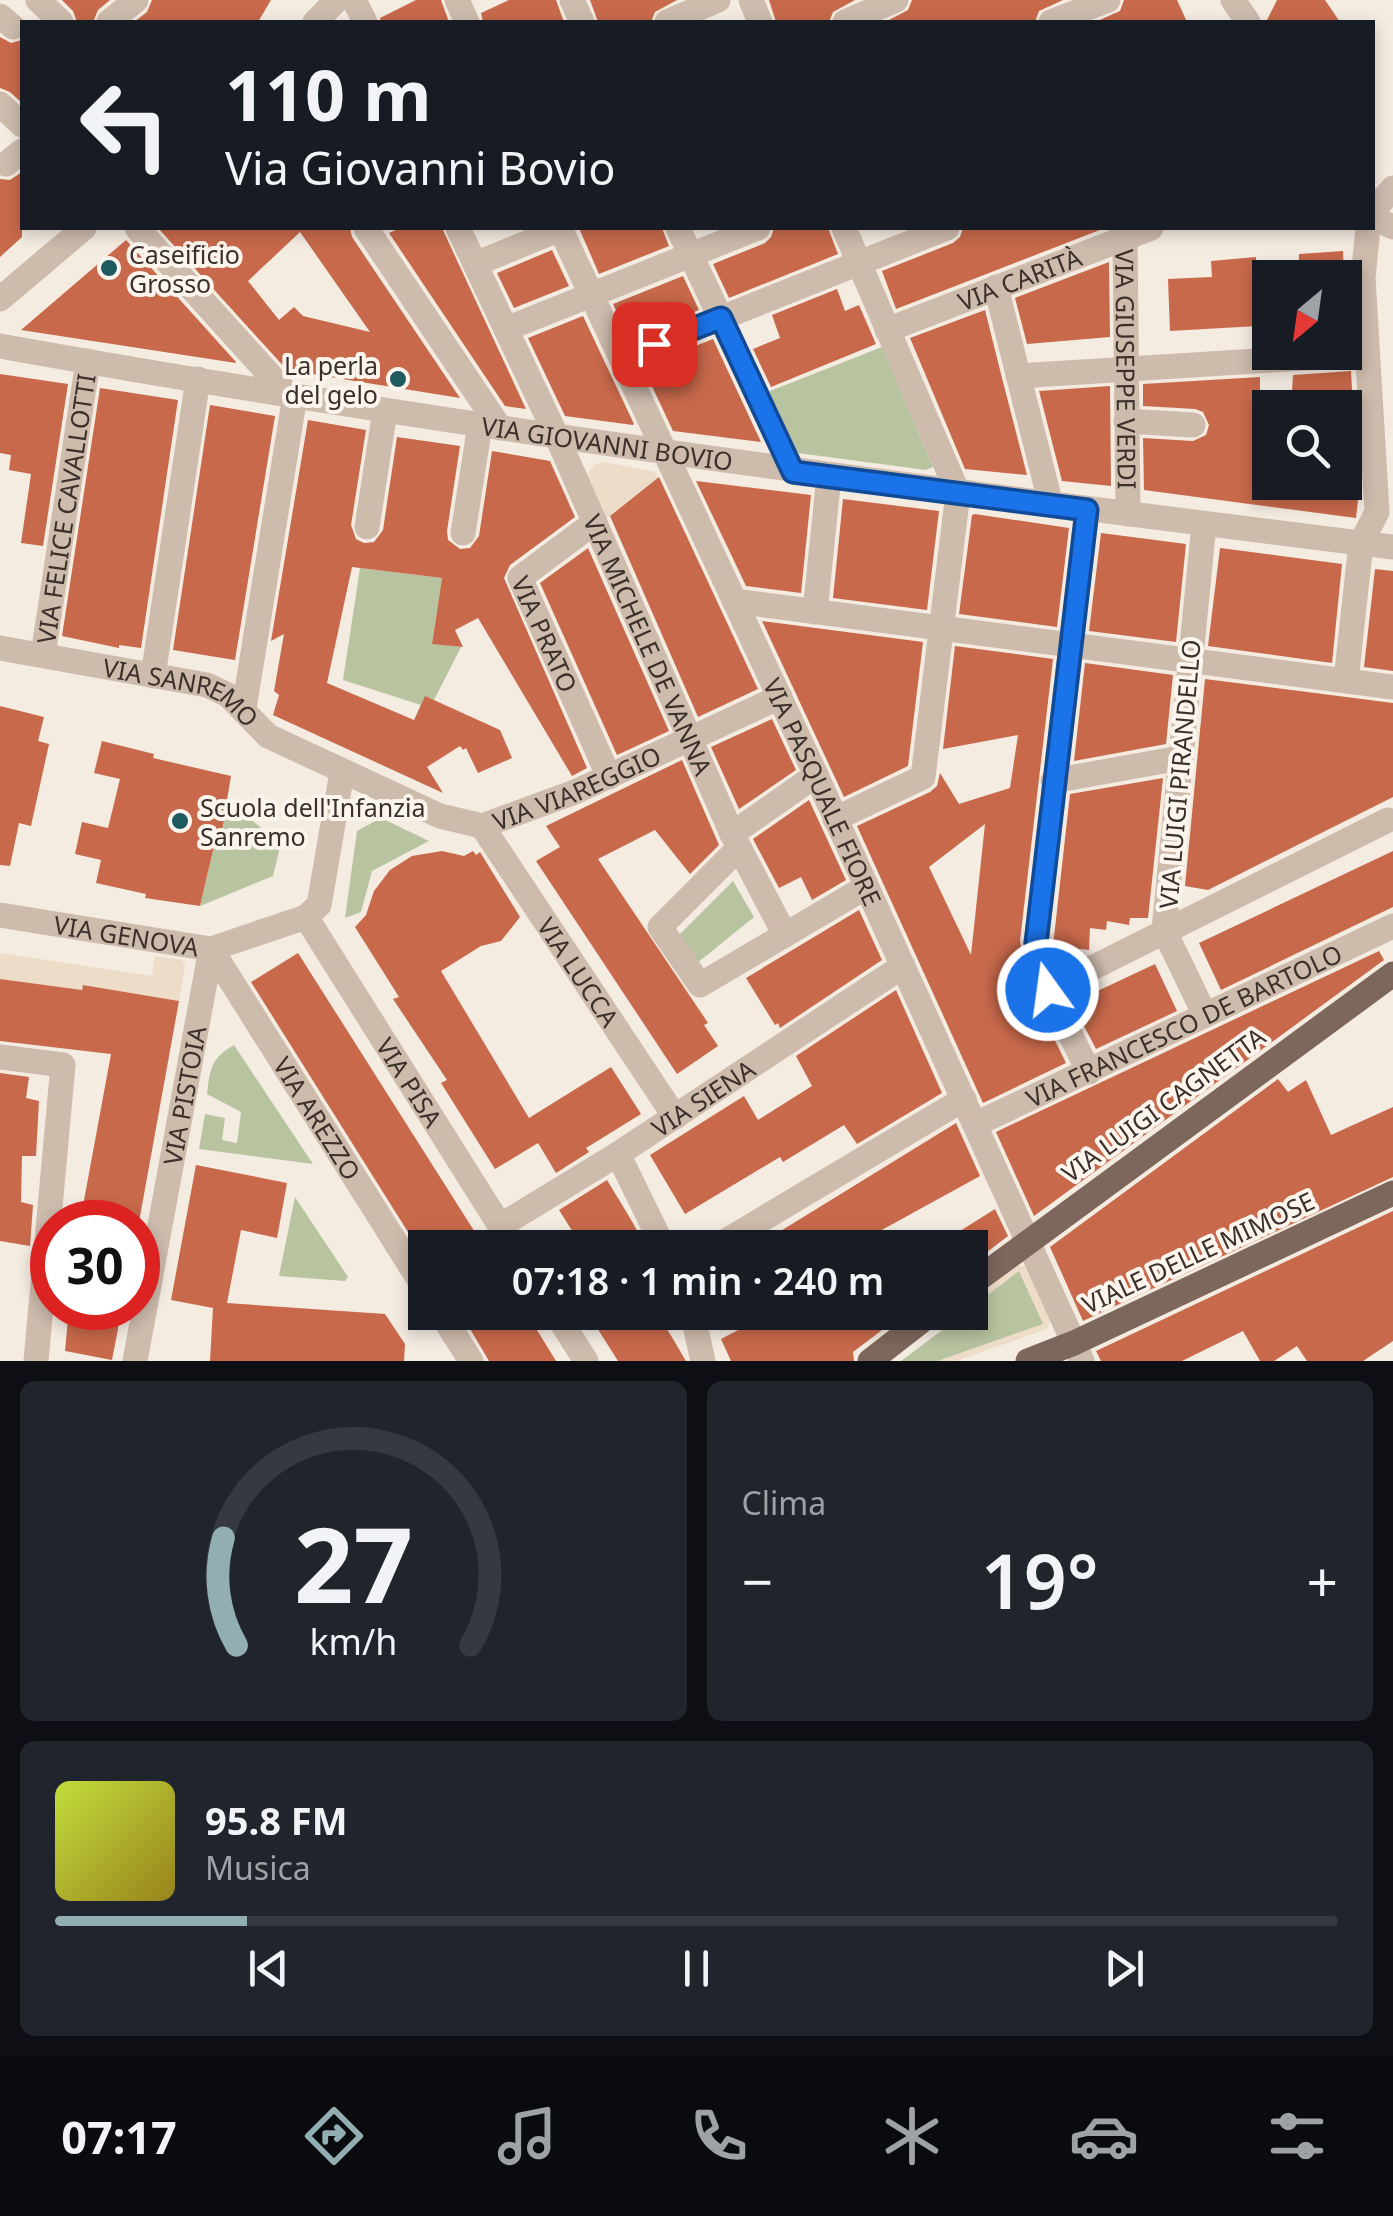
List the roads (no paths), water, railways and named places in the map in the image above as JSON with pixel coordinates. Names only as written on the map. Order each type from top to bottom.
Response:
[{"type":"main road","name":"VIA LUIGI CAGNETTA","points":[[988,1270],[1393,974]]},
{"type":"main road","name":"VIALE DELLE MIMOSE","points":[[1028,1361],[1078,1352],[1393,1193]]},
{"type":"main road","points":[[870,1361],[910,1330]]},
{"type":"street","points":[[38,0],[59,20]]},
{"type":"street","points":[[111,20],[136,0]]},
{"type":"street","points":[[317,20],[337,0]]},
{"type":"street","points":[[672,20],[718,0]]},
{"type":"street","points":[[850,20],[896,0]]},
{"type":"street","points":[[1056,20],[1108,0]]},
{"type":"street","points":[[0,104],[20,123]]},
{"type":"street","points":[[1375,211],[1393,188]]},
{"type":"street","points":[[0,299],[82,230]]},
{"type":"street","points":[[139,230],[291,395],[244,708]]},
{"type":"street","points":[[373,230],[490,427],[463,532]]},
{"type":"street","name":"VIA MICHELE DE VANNA","points":[[459,230],[557,437],[736,841],[784,935]]},
{"type":"street","points":[[475,264],[556,230]]},
{"type":"street","name":"VIA PASQUALE FIORE","points":[[562,230],[816,775],[1078,1352]]},
{"type":"street","points":[[679,230],[793,472]]},
{"type":"street","points":[[506,329],[753,230]]},
{"type":"street","points":[[835,818],[923,777],[958,493],[845,230]]},
{"type":"street","points":[[621,358],[942,230]]},
{"type":"street","points":[[1346,680],[1361,543],[1377,512],[1363,278],[1368,230]]},
{"type":"street","name":"VIA CARITÀ","points":[[887,330],[1123,232]]},
{"type":"street","name":"VIA GIUSEPPE VERDI","points":[[1123,232],[1128,514]]},
{"type":"street","points":[[996,287],[1051,504]]},
{"type":"street","name":"VIA GIOVANNI BOVIO","points":[[0,346],[385,411],[793,472],[1393,547]]},
{"type":"street","points":[[1018,376],[1367,354]]},
{"type":"street","name":"VIA FELICE CAVALLOTTI","points":[[42,656],[88,361]]},
{"type":"street","points":[[153,676],[198,379]]},
{"type":"street","points":[[367,527],[385,411]]},
{"type":"street","points":[[1126,421],[1193,426]]},
{"type":"street","points":[[815,612],[829,476]]},
{"type":"street","points":[[1087,510],[1052,781],[1036,943],[1048,990],[1089,1072]]},
{"type":"street","name":"VIA PRATO","points":[[595,522],[520,578],[610,776]]},
{"type":"street","name":"VIA LUIGI PIRANDELLO","points":[[1204,524],[1164,930],[1205,1015]]},
{"type":"street","points":[[734,602],[1393,687]]},
{"type":"street","name":"VIA SANREMO","points":[[0,648],[207,685],[228,694],[268,736],[440,816],[482,826]]},
{"type":"street","name":"VIA VIAREGGIO","points":[[482,826],[610,776],[780,697]]},
{"type":"street","points":[[1052,781],[1180,758]]},
{"type":"street","points":[[306,917],[319,905],[342,772]]},
{"type":"street","points":[[816,775],[736,841],[660,927],[700,985],[866,886]]},
{"type":"street","points":[[1048,990],[1388,820]]},
{"type":"street","name":"VIA LUCCA","points":[[482,826],[674,1117]]},
{"type":"street","name":"VIA GENOVA","points":[[0,916],[210,949],[306,917]]},
{"type":"street","name":"VIA PISA","points":[[306,917],[503,1230]]},
{"type":"street","name":"VIA FRANCESCO DE BARTOLO","points":[[976,1124],[1393,926]]},
{"type":"street","name":"VIA AREZZO","points":[[210,949],[408,1262]]},
{"type":"street","name":"VIA PISTOIA","points":[[134,1361],[210,949]]},
{"type":"street","name":"VIA SIENA","points":[[516,1230],[618,1154],[903,966]]},
{"type":"street","points":[[0,1057],[63,1065],[36,1361]]},
{"type":"street","points":[[744,1230],[964,1099]]},
{"type":"street","points":[[618,1154],[655,1230]]},
{"type":"street","points":[[451,1330],[470,1361]]},
{"type":"street","points":[[566,1330],[586,1361]]},
{"type":"street","points":[[696,1330],[703,1361]]},
{"type":"place","name":"Caseificio Grosso","points":[[109,268]]},
{"type":"place","name":"La perla del gelo","points":[[398,379]]},
{"type":"place","name":"Scuola dell'Infanzia Sanremo","points":[[180,821]]}]
